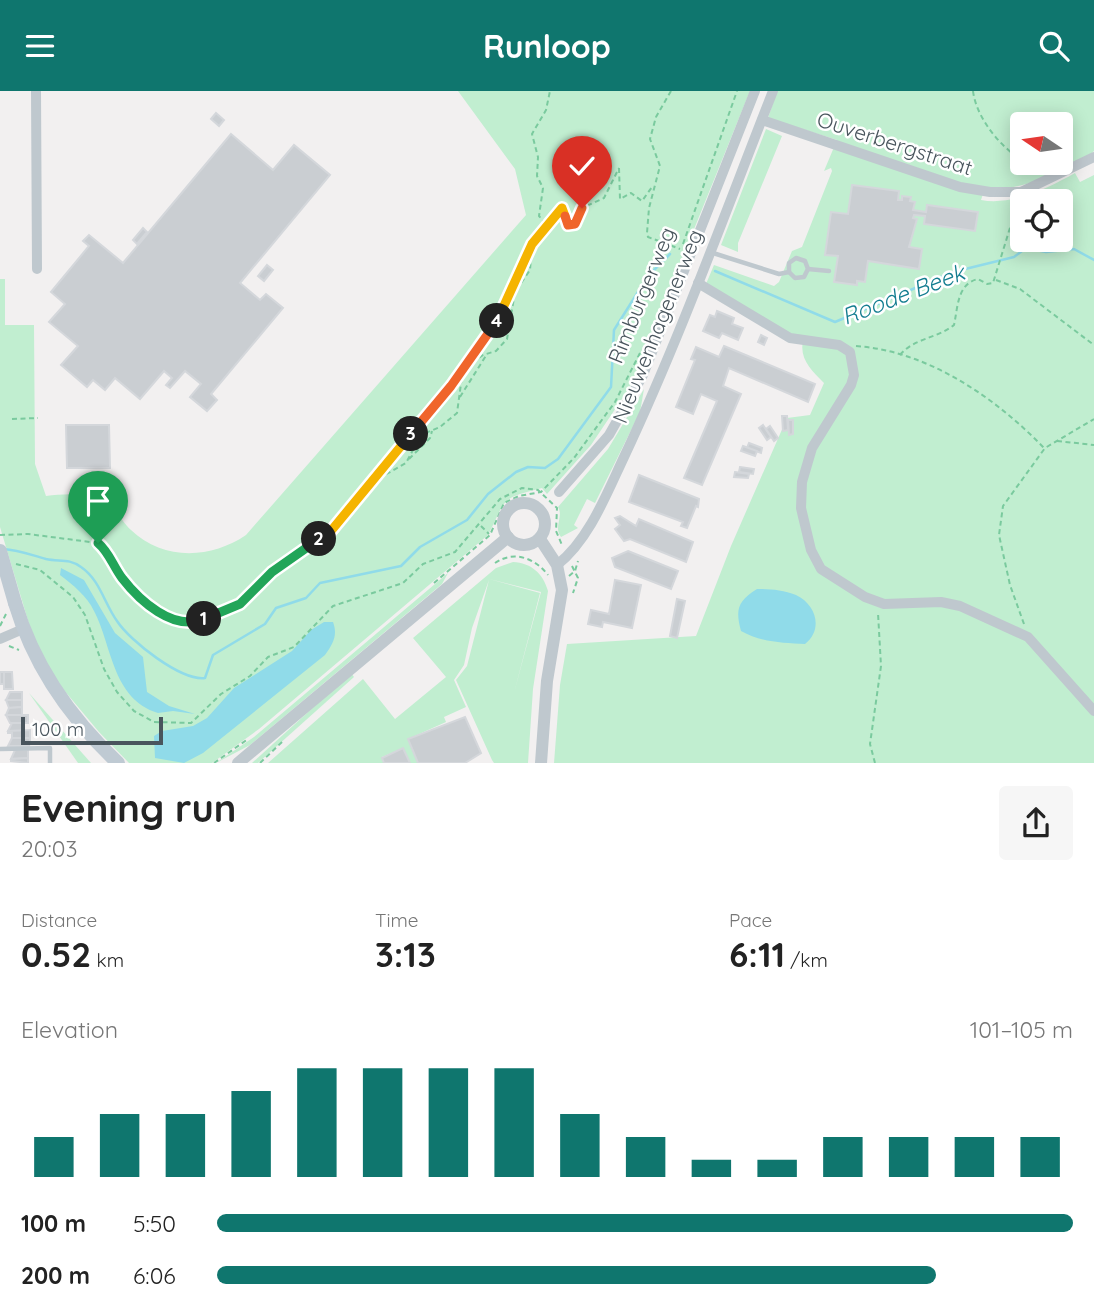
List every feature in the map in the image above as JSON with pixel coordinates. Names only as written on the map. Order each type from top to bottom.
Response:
[{"type":"main road","points":[[0,551],[10,605],[37,660],[58,694],[90,735],[118,763]]},
{"type":"street","points":[[36,91],[37,269]]},
{"type":"street","name":"Rimburgerweg","points":[[559,492],[608,435],[643,375],[755,91]]},
{"type":"street","name":"Nieuwenhagenerweg","points":[[557,565],[568,557],[604,499],[642,419],[773,91]]},
{"type":"street","name":"Ouverbergstraat","points":[[762,120],[960,187],[990,193],[1010,192]]},
{"type":"street","name":"Ouverbergstraat","points":[[1027,189],[1094,157]]},
{"type":"street","points":[[698,283],[790,338],[845,347],[850,352],[854,375],[812,448],[802,482],[801,508],[811,549],[821,569],[877,601],[909,605],[951,604],[1028,636],[1094,711]]},
{"type":"street","points":[[527,502],[541,509],[545,530],[540,539],[523,545],[508,537],[503,523],[506,513],[513,506],[527,502]]},
{"type":"street","points":[[239,763],[508,537]]},
{"type":"street","points":[[540,539],[557,565],[562,590],[545,691],[541,763]]},
{"type":"street","points":[[0,639],[23,629]]},
{"type":"lane","points":[[709,251],[779,274],[789,272]]},
{"type":"lane","points":[[796,258],[805,261],[808,269],[804,277],[795,278],[789,272],[789,263],[796,258]]},
{"type":"lane","points":[[808,269],[829,271]]},
{"type":"lane","points":[[0,749],[50,748],[50,763]]},
{"type":"path","points":[[547,225],[539,216],[543,188],[537,176],[538,157],[531,134],[545,110],[550,91]]},
{"type":"path","points":[[650,203],[660,166],[650,139],[656,117],[671,91]]},
{"type":"path","name":"Rimburgerweg","points":[[650,203],[648,237],[681,250],[737,91]]},
{"type":"path","points":[[973,91],[980,113],[998,141],[1010,150]]},
{"type":"path","points":[[0,535],[28,534],[98,543],[107,551],[140,599],[173,619],[196,622],[240,604],[272,572],[326,537],[374,481],[463,369],[507,303],[532,244],[562,208],[568,225],[575,224],[582,208],[604,198],[620,168],[619,198],[631,193],[642,201],[647,199],[653,187]]},
{"type":"path","points":[[1045,175],[1047,179]]},
{"type":"path","points":[[647,199],[650,203]]},
{"type":"path","points":[[900,355],[907,346],[942,334],[954,325],[961,289],[966,285],[978,279],[990,285],[995,279],[1010,228]]},
{"type":"path","points":[[408,459],[416,441],[457,412],[463,369],[507,339],[516,292],[530,269],[532,244]]},
{"type":"path","points":[[995,279],[1020,289],[1094,345]]},
{"type":"path","points":[[845,347],[863,347],[900,355],[943,371],[984,395],[1045,448]]},
{"type":"path","name":"Rimburgerweg","points":[[541,492],[597,430],[643,348]]},
{"type":"path","points":[[459,397],[489,353]]},
{"type":"path","points":[[12,419],[38,418]]},
{"type":"path","points":[[1028,636],[1010,585],[999,535],[1003,506],[1009,493],[1045,448],[1094,419]]},
{"type":"path","points":[[374,481],[385,478],[408,459],[430,439],[432,430]]},
{"type":"path","points":[[1057,441],[1094,445]]},
{"type":"path","points":[[7,565],[30,566],[66,590],[85,615],[104,669],[125,702],[154,722],[180,724],[191,723],[204,714],[221,694],[250,675],[268,657],[293,647],[333,606],[403,583],[423,564],[455,552],[508,494],[522,488],[541,492],[558,511],[556,527],[560,542]]},
{"type":"path","points":[[430,588],[490,535],[504,503],[514,497],[541,492]]},
{"type":"path","points":[[480,525],[490,535]]},
{"type":"path","points":[[508,557],[537,563],[551,582]]},
{"type":"path","points":[[874,763],[870,744],[881,666],[877,601]]},
{"type":"path","points":[[0,626],[10,605]]},
{"type":"path","points":[[214,763],[253,737]]},
{"type":"green space","points":[[458,91],[750,91],[630,387],[591,445],[547,494],[542,488],[518,495],[506,502],[488,535],[259,729],[212,763],[129,763],[48,671],[32,634],[0,527],[0,279],[5,279],[5,325],[34,325],[35,464],[46,496],[76,495],[99,499],[109,504],[128,527],[144,540],[172,552],[218,549],[246,535],[526,215],[515,169]]},
{"type":"green space","points":[[777,91],[1094,91],[1094,151],[1073,167],[1073,112],[1010,112],[1010,175],[1053,175],[1011,188],[984,191],[981,200],[1010,199],[1010,252],[1073,252],[1073,189],[1044,189],[1075,173],[1080,182],[1094,175],[1094,763],[554,763],[560,685],[567,644],[696,636],[731,546],[787,418],[810,415],[824,383],[805,359],[803,341],[706,284],[714,265],[774,286],[779,282],[792,251],[802,247],[832,171],[831,168],[824,171],[837,140],[768,118]]},
{"type":"green space","points":[[766,129],[782,136],[738,243],[738,252],[721,245]]},
{"type":"green space","points":[[644,389],[640,412],[595,503],[587,499],[574,525],[578,528],[561,537],[558,529],[558,507],[608,449]]},
{"type":"green space","points":[[513,562],[525,564],[539,574],[548,591],[533,689],[528,763],[494,763],[456,680],[467,666],[489,580],[472,628],[464,665],[454,680],[466,707],[444,717],[446,722],[408,739],[418,763],[410,763],[403,748],[382,757],[384,763],[268,763],[363,679],[395,719],[446,677],[413,638],[496,568]],"holes":[[[489,579],[541,592],[514,693],[540,593]]]},
{"type":"green space","points":[[448,573],[442,584],[250,745],[216,763],[254,737]]},
{"type":"green space","points":[[351,673],[354,677],[258,763],[252,763]]},
{"type":"green space","points":[[29,693],[91,763],[78,763]]},
{"type":"water","points":[[61,568],[84,580],[115,633],[143,657],[147,692],[169,706],[195,714],[173,711],[158,713],[131,696],[122,684],[91,606],[79,591],[60,575]]},
{"type":"water","points":[[757,589],[791,593],[809,605],[816,625],[811,638],[805,644],[764,640],[741,631],[738,611],[742,602]]},
{"type":"water","points":[[324,622],[333,622],[335,631],[325,655],[203,753],[184,763],[155,758],[154,736],[162,731],[193,726],[207,718],[234,688],[292,651],[311,630]]},
{"type":"building","points":[[216,113],[224,120],[219,126],[211,119]]},
{"type":"building","points":[[231,134],[273,170],[294,145],[330,175],[240,283],[260,300],[266,294],[283,308],[211,394],[217,400],[207,411],[190,397],[201,384],[185,371],[170,388],[166,385],[172,378],[164,371],[140,399],[115,378],[105,390],[93,380],[87,387],[61,365],[78,346],[49,322],[65,304],[51,292],[89,246],[83,241],[89,235],[123,263]]},
{"type":"building","points":[[852,185],[899,191],[898,200],[902,200],[902,196],[911,197],[910,201],[915,202],[913,210],[926,212],[927,205],[978,212],[975,231],[924,224],[925,216],[914,215],[913,218],[917,219],[909,247],[922,249],[919,269],[868,261],[865,282],[857,281],[857,285],[834,282],[838,256],[825,255],[831,212],[848,214]]},
{"type":"building","points":[[143,228],[147,232],[137,244],[133,240]]},
{"type":"building","points":[[267,265],[273,270],[264,281],[258,276]]},
{"type":"building","points":[[717,311],[734,318],[732,324],[743,328],[738,340],[722,333],[719,338],[703,331],[710,315],[715,317]]},
{"type":"building","points":[[761,335],[767,338],[764,345],[758,342]]},
{"type":"building","points":[[724,346],[815,384],[808,402],[729,368],[723,386],[741,394],[702,485],[684,478],[717,401],[701,394],[693,414],[676,407],[695,360],[691,359],[696,347],[719,357]]},
{"type":"building","points":[[782,416],[787,416],[788,430],[783,431]]},
{"type":"building","points":[[788,420],[793,420],[793,434],[789,435]]},
{"type":"building","points":[[66,425],[109,425],[110,468],[67,468]]},
{"type":"building","points":[[763,425],[771,437],[767,440],[759,428]]},
{"type":"building","points":[[770,426],[778,438],[774,441],[766,429]]},
{"type":"building","points":[[749,443],[762,448],[761,453],[747,448]]},
{"type":"building","points":[[743,446],[757,451],[755,456],[741,451]]},
{"type":"building","points":[[740,467],[754,469],[753,474],[739,472]]},
{"type":"building","points":[[735,472],[749,474],[748,478],[734,477]]},
{"type":"building","points":[[639,475],[699,499],[698,507],[696,506],[687,528],[681,526],[683,522],[629,502]]},
{"type":"building","points":[[620,516],[636,526],[639,519],[693,542],[686,562],[630,539],[624,541],[615,529],[620,525],[615,518]]},
{"type":"building","points":[[628,551],[678,571],[671,589],[615,567],[612,558]]},
{"type":"building","points":[[615,580],[641,585],[632,628],[603,622],[602,627],[588,624],[591,610],[609,614]]},
{"type":"building","points":[[677,599],[685,601],[677,638],[670,636]]},
{"type":"building","points":[[0,672],[4,672],[4,684],[0,684]]},
{"type":"building","points":[[4,672],[12,672],[13,689],[4,689]]},
{"type":"building","points":[[10,692],[22,692],[22,700],[6,700]]},
{"type":"building","points":[[6,700],[22,700],[22,707],[9,708]]},
{"type":"building","points":[[22,707],[22,715],[6,715],[9,708]]},
{"type":"building","points":[[6,715],[28,715],[28,723],[10,723]]},
{"type":"building","points":[[465,717],[481,753],[465,763],[418,763],[408,739]]},
{"type":"building","points":[[12,723],[24,723],[24,731],[8,731]]},
{"type":"building","points":[[30,730],[30,738],[12,738],[12,733],[8,733],[8,731]]},
{"type":"building","points":[[12,738],[30,738],[29,746],[8,746]]},
{"type":"building","points":[[403,748],[410,763],[384,763],[382,758]]},
{"type":"building","points":[[15,750],[28,750],[28,758],[11,759]]},
{"type":"building","points":[[28,758],[28,763],[11,761],[11,759]]},
{"type":"waterway","name":"Roode Beek","points":[[715,271],[835,322],[953,272],[1014,257],[1026,248],[1046,252],[1074,249],[1094,260]]},
{"type":"waterway","name":"Roode Beek","points":[[3,549],[77,564],[93,578],[117,621],[144,649],[170,667],[205,678],[213,655],[265,624],[276,608],[306,598],[320,583],[401,566],[420,547],[467,520],[488,494],[516,472],[528,467],[545,468],[558,459],[611,387],[614,330],[648,276],[670,254]]},
{"type":"route","points":[[98,543],[107,551],[122,577],[140,599],[173,619],[186,623],[196,622],[240,604],[272,572],[295,554],[326,537],[362,497],[391,456],[451,386],[487,337],[507,303],[532,244],[562,208],[565,210],[564,218],[570,226],[578,220],[582,208]]}]
